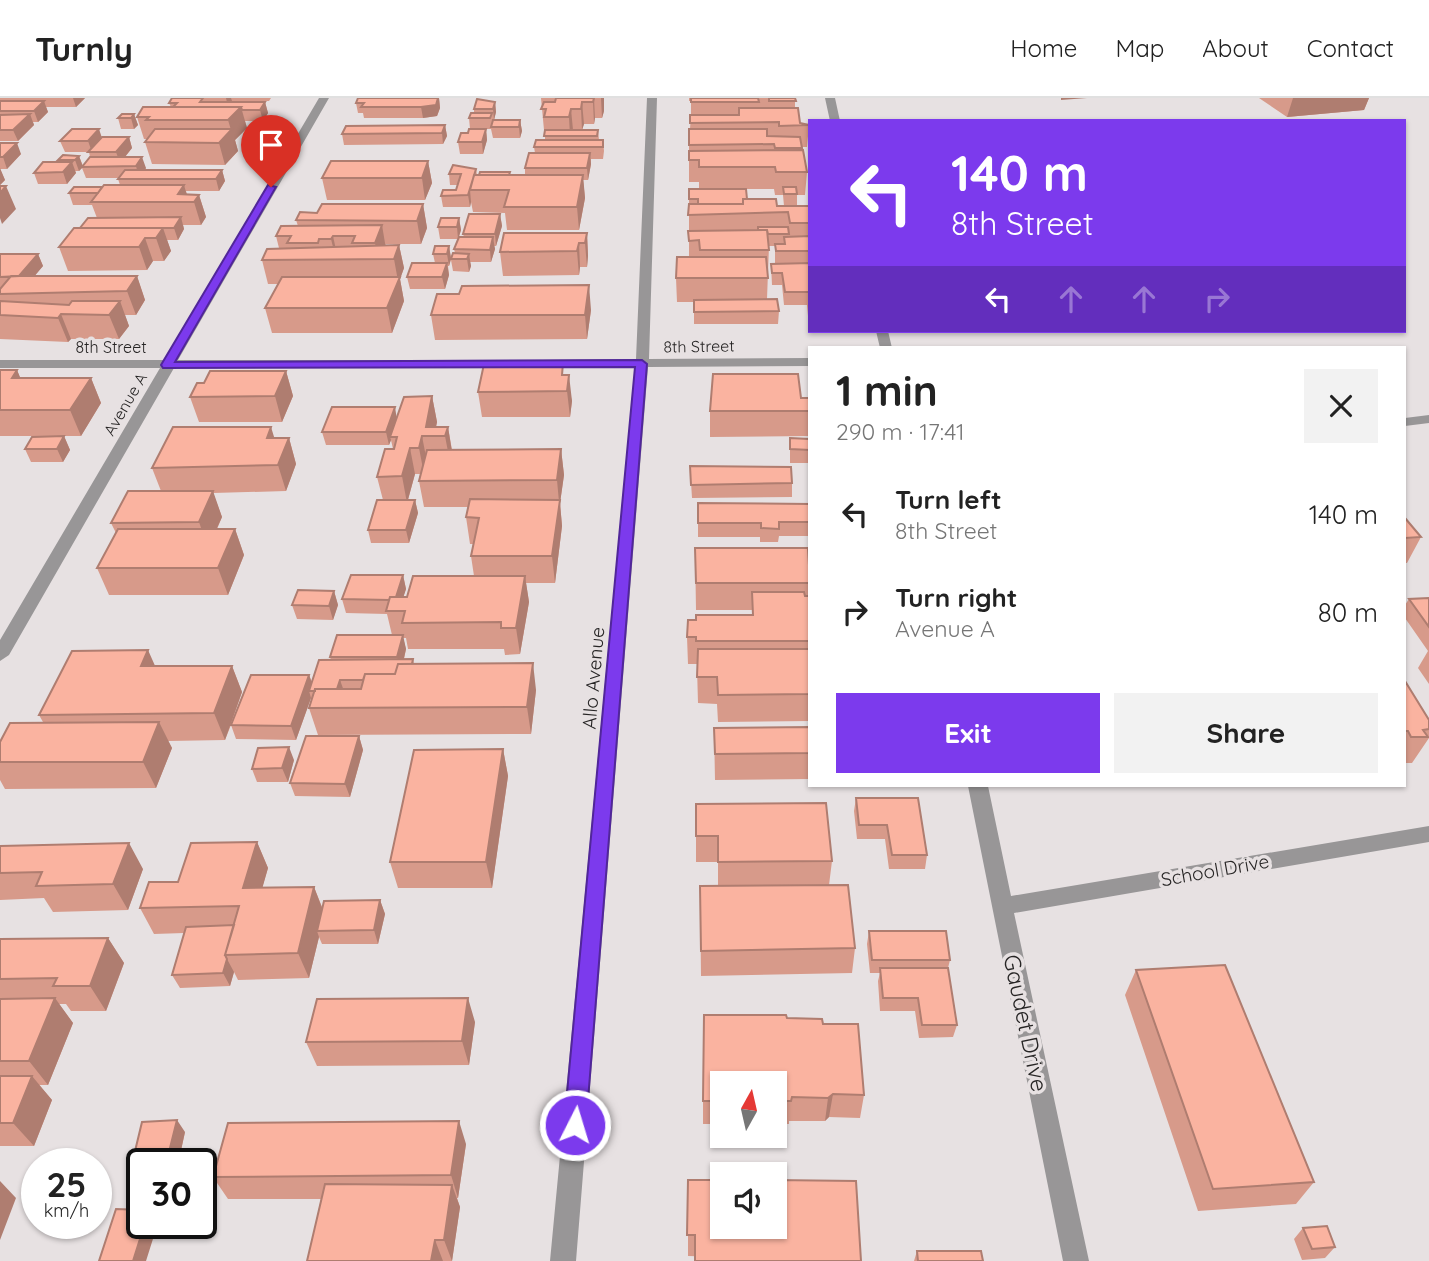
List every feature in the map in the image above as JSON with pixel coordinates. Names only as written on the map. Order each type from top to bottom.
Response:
[{"type":"street","name":"Avenue A","points":[[0,655],[324,98]]},
{"type":"street","name":"Allo Avenue","points":[[563,1261],[642,364],[652,98]]},
{"type":"street","points":[[830,98],[835,119]]},
{"type":"street","name":"8th Street","points":[[0,364],[808,362]]},
{"type":"street","points":[[1406,422],[1429,418]]},
{"type":"street","name":"Gaudet Drive","points":[[978,787],[1076,1261]]},
{"type":"street","name":"School Drive","points":[[1002,906],[1429,834]]},
{"type":"building","points":[[172,98],[203,98],[200,102],[265,102],[260,110],[242,110],[241,107],[173,107],[177,103],[169,103]]},
{"type":"building","points":[[358,98],[438,98],[436,105],[421,107],[361,107],[364,103],[356,103]]},
{"type":"building","points":[[556,98],[594,98],[593,102],[582,102],[581,109],[571,109],[569,117],[544,117],[546,109],[541,109],[544,102],[555,102]]},
{"type":"building","points":[[691,98],[758,98],[759,102],[691,102]]},
{"type":"building","points":[[769,98],[795,98],[796,101],[769,101]]},
{"type":"building","points":[[477,99],[495,102],[493,109],[474,109]]},
{"type":"building","points":[[0,101],[44,101],[34,111],[0,111]]},
{"type":"building","points":[[143,107],[241,107],[228,120],[146,120],[149,117],[137,117]]},
{"type":"building","points":[[739,108],[798,108],[800,123],[808,125],[779,126],[779,122],[690,123],[690,115],[739,115]]},
{"type":"building","points":[[471,113],[492,113],[490,118],[469,118]]},
{"type":"building","points":[[30,114],[13,130],[0,130],[0,115]]},
{"type":"building","points":[[122,114],[134,114],[131,118],[118,118]]},
{"type":"building","points":[[493,120],[520,120],[519,127],[491,127]]},
{"type":"building","points":[[445,125],[442,133],[342,134],[346,126]]},
{"type":"building","points":[[72,129],[99,129],[88,141],[60,141]]},
{"type":"building","points":[[155,129],[232,129],[219,143],[145,142]]},
{"type":"building","points":[[469,129],[486,129],[482,142],[458,142],[461,133],[468,133]]},
{"type":"building","points":[[689,129],[767,129],[767,136],[800,137],[802,148],[775,148],[774,144],[689,145]]},
{"type":"building","points":[[545,130],[598,130],[597,136],[544,136]]},
{"type":"building","points":[[102,137],[129,137],[116,152],[88,152]]},
{"type":"building","points":[[536,140],[603,140],[603,147],[534,147]]},
{"type":"building","points":[[0,143],[17,143],[0,157]]},
{"type":"building","points":[[803,150],[807,172],[776,172],[775,167],[699,167],[699,160],[689,160],[689,151]]},
{"type":"building","points":[[529,153],[590,153],[587,168],[525,168]]},
{"type":"building","points":[[63,155],[79,156],[75,160],[58,160]]},
{"type":"building","points":[[90,157],[142,157],[136,166],[82,167]]},
{"type":"building","points":[[331,161],[428,161],[422,178],[322,178]]},
{"type":"building","points":[[43,162],[72,162],[63,172],[34,173]]},
{"type":"building","points":[[453,165],[476,169],[468,195],[441,196],[443,190],[456,190],[461,174],[449,174]]},
{"type":"building","points":[[125,170],[222,170],[216,179],[118,179]]},
{"type":"building","points":[[480,172],[510,172],[509,175],[479,175]]},
{"type":"building","points":[[474,175],[583,175],[577,207],[504,207],[509,190],[470,190]]},
{"type":"building","points":[[104,185],[184,185],[178,194],[199,195],[194,202],[91,202]]},
{"type":"building","points":[[74,187],[102,187],[98,193],[69,193]]},
{"type":"building","points":[[783,187],[796,187],[797,194],[784,194]]},
{"type":"building","points":[[689,189],[746,189],[747,199],[743,199],[743,204],[698,204],[698,199],[689,199]]},
{"type":"building","points":[[743,199],[776,199],[777,206],[808,206],[808,223],[790,223],[788,212],[688,215],[689,204],[743,204]]},
{"type":"building","points":[[322,204],[423,204],[417,221],[296,220],[300,212],[317,213]]},
{"type":"building","points":[[469,214],[500,214],[495,234],[463,234]]},
{"type":"building","points":[[181,217],[174,228],[80,228],[88,218]]},
{"type":"building","points":[[441,218],[459,218],[457,227],[438,227]]},
{"type":"building","points":[[382,225],[375,243],[352,243],[355,236],[333,236],[331,239],[319,239],[318,243],[287,243],[291,236],[276,236],[281,226]]},
{"type":"building","points":[[758,227],[788,227],[789,234],[768,234],[767,230],[758,230]]},
{"type":"building","points":[[74,228],[163,228],[156,238],[145,238],[139,247],[59,247]]},
{"type":"building","points":[[767,230],[769,250],[700,250],[699,240],[689,241],[688,231]]},
{"type":"building","points":[[504,233],[587,233],[585,243],[579,243],[577,251],[500,252]]},
{"type":"building","points":[[808,236],[808,251],[776,251],[775,244],[785,244],[784,237]]},
{"type":"building","points":[[459,237],[493,237],[490,250],[454,249]]},
{"type":"building","points":[[399,245],[394,259],[262,260],[267,249]]},
{"type":"building","points":[[435,246],[449,246],[447,254],[433,254]]},
{"type":"building","points":[[453,253],[469,254],[467,259],[451,259]]},
{"type":"building","points":[[0,254],[38,254],[19,276],[0,277]]},
{"type":"building","points":[[677,257],[766,257],[768,278],[676,278]]},
{"type":"building","points":[[412,263],[447,263],[442,277],[407,277]]},
{"type":"building","points":[[808,263],[808,292],[785,292],[782,273],[772,273],[771,264]]},
{"type":"building","points":[[11,276],[137,276],[127,291],[0,294],[0,289]]},
{"type":"building","points":[[282,277],[400,277],[387,308],[265,308]]},
{"type":"building","points":[[589,285],[585,315],[431,315],[437,294],[459,294],[462,286]]},
{"type":"building","points":[[777,299],[779,311],[694,312],[694,300]]},
{"type":"building","points":[[0,301],[69,305],[72,301],[120,301],[109,315],[61,314],[58,318],[0,315]]},
{"type":"building","points":[[563,363],[562,375],[569,375],[567,391],[478,392],[484,364]]},
{"type":"building","points":[[0,370],[17,370],[12,378],[91,378],[70,410],[0,410]]},
{"type":"building","points":[[210,371],[286,371],[275,396],[190,397],[197,383],[204,383]]},
{"type":"building","points":[[713,374],[798,374],[801,398],[808,398],[808,411],[710,411]]},
{"type":"building","points":[[432,396],[426,427],[448,427],[445,436],[422,436],[419,448],[410,448],[402,476],[377,477],[385,449],[394,449],[397,437],[390,437],[404,397]]},
{"type":"building","points":[[332,407],[395,407],[386,432],[322,432]]},
{"type":"building","points":[[173,427],[271,427],[267,438],[289,438],[278,465],[152,468]]},
{"type":"building","points":[[64,436],[57,449],[25,449],[32,437]]},
{"type":"building","points":[[790,438],[808,439],[808,450],[790,449]]},
{"type":"building","points":[[561,449],[557,480],[419,481],[427,450]]},
{"type":"building","points":[[690,466],[791,467],[792,483],[691,485]]},
{"type":"building","points":[[128,491],[213,491],[199,522],[111,523]]},
{"type":"building","points":[[470,499],[560,500],[552,556],[471,556],[479,518],[466,517]]},
{"type":"building","points":[[377,500],[415,500],[406,530],[368,530]]},
{"type":"building","points":[[698,503],[808,504],[808,522],[779,522],[779,529],[761,528],[761,523],[698,523]]},
{"type":"building","points":[[1406,519],[1421,537],[1406,538]]},
{"type":"building","points":[[118,529],[235,529],[218,568],[97,568]]},
{"type":"building","points":[[695,548],[808,548],[808,583],[696,583]]},
{"type":"building","points":[[351,575],[403,575],[396,597],[390,597],[389,600],[342,599]]},
{"type":"building","points":[[413,576],[525,576],[516,628],[501,628],[501,622],[402,623],[405,611],[386,611],[390,597],[407,597]]},
{"type":"building","points":[[298,590],[334,591],[329,606],[292,605]]},
{"type":"building","points":[[752,592],[804,592],[805,596],[808,596],[808,641],[696,641],[696,637],[687,637],[688,620],[696,620],[696,615],[753,615]]},
{"type":"building","points":[[1429,598],[1429,627],[1409,599]]},
{"type":"building","points":[[337,635],[403,635],[397,657],[330,657]]},
{"type":"building","points":[[698,649],[808,649],[808,694],[718,695],[717,677],[697,677]]},
{"type":"building","points":[[148,650],[141,666],[232,666],[214,713],[39,715],[72,651]]},
{"type":"building","points":[[413,659],[412,664],[398,664],[395,674],[365,674],[363,680],[340,680],[337,689],[309,691],[319,660]]},
{"type":"building","points":[[533,663],[527,707],[309,708],[315,689],[361,689],[365,674],[395,674],[398,664]]},
{"type":"building","points":[[251,675],[309,675],[291,726],[231,725]]},
{"type":"building","points":[[1406,683],[1429,720],[1429,729],[1423,730],[1428,737],[1411,737],[1408,731]]},
{"type":"building","points":[[159,722],[143,762],[0,762],[0,742],[10,723]]},
{"type":"building","points":[[808,727],[808,753],[715,754],[714,728]]},
{"type":"building","points":[[306,736],[359,736],[345,784],[290,783]]},
{"type":"building","points":[[289,747],[282,768],[252,769],[258,748]]},
{"type":"building","points":[[503,749],[486,862],[390,862],[414,750]]},
{"type":"building","points":[[856,798],[918,798],[927,855],[892,855],[887,825],[859,825]]},
{"type":"building","points":[[826,803],[832,861],[718,862],[718,836],[696,836],[696,804]]},
{"type":"building","points":[[257,842],[243,888],[314,887],[298,953],[225,955],[239,906],[140,908],[149,882],[178,882],[191,843]]},
{"type":"building","points":[[129,843],[113,884],[36,886],[42,872],[0,873],[0,846]]},
{"type":"building","points":[[848,885],[855,948],[701,951],[700,886]]},
{"type":"building","points":[[380,900],[374,930],[317,931],[324,901]]},
{"type":"building","points":[[234,925],[223,973],[172,975],[186,927]]},
{"type":"building","points":[[869,931],[946,931],[950,960],[872,960]]},
{"type":"building","points":[[108,938],[90,986],[53,986],[57,978],[0,979],[0,939]]},
{"type":"building","points":[[1225,965],[1314,1182],[1213,1189],[1136,970]]},
{"type":"building","points":[[880,968],[948,968],[957,1025],[922,1025],[918,998],[883,998]]},
{"type":"building","points":[[55,998],[29,1061],[0,1061],[0,999]]},
{"type":"building","points":[[468,998],[462,1041],[306,1042],[317,999]]},
{"type":"building","points":[[704,1015],[786,1015],[787,1018],[822,1019],[823,1024],[858,1024],[864,1095],[792,1097],[791,1101],[788,1101],[788,1071],[710,1071],[710,1101],[703,1101]]},
{"type":"building","points":[[0,1076],[32,1076],[13,1123],[0,1123]]},
{"type":"building","points":[[177,1120],[170,1148],[136,1148],[142,1122]]},
{"type":"building","points":[[459,1121],[451,1175],[217,1177],[217,1163],[228,1123]]},
{"type":"building","points":[[688,1180],[710,1180],[710,1239],[787,1239],[787,1180],[856,1181],[861,1261],[695,1261],[695,1235],[687,1235]]},
{"type":"building","points":[[325,1184],[452,1185],[444,1240],[435,1240],[431,1261],[307,1261]]},
{"type":"building","points":[[116,1209],[126,1209],[126,1239],[140,1239],[133,1261],[99,1261],[106,1239],[112,1239],[112,1221]]},
{"type":"building","points":[[1327,1226],[1335,1247],[1312,1249],[1303,1228]]},
{"type":"building","points":[[917,1251],[981,1251],[983,1261],[918,1261]]},
{"type":"route","points":[[271,187],[167,365],[642,364],[575,1125]]}]
